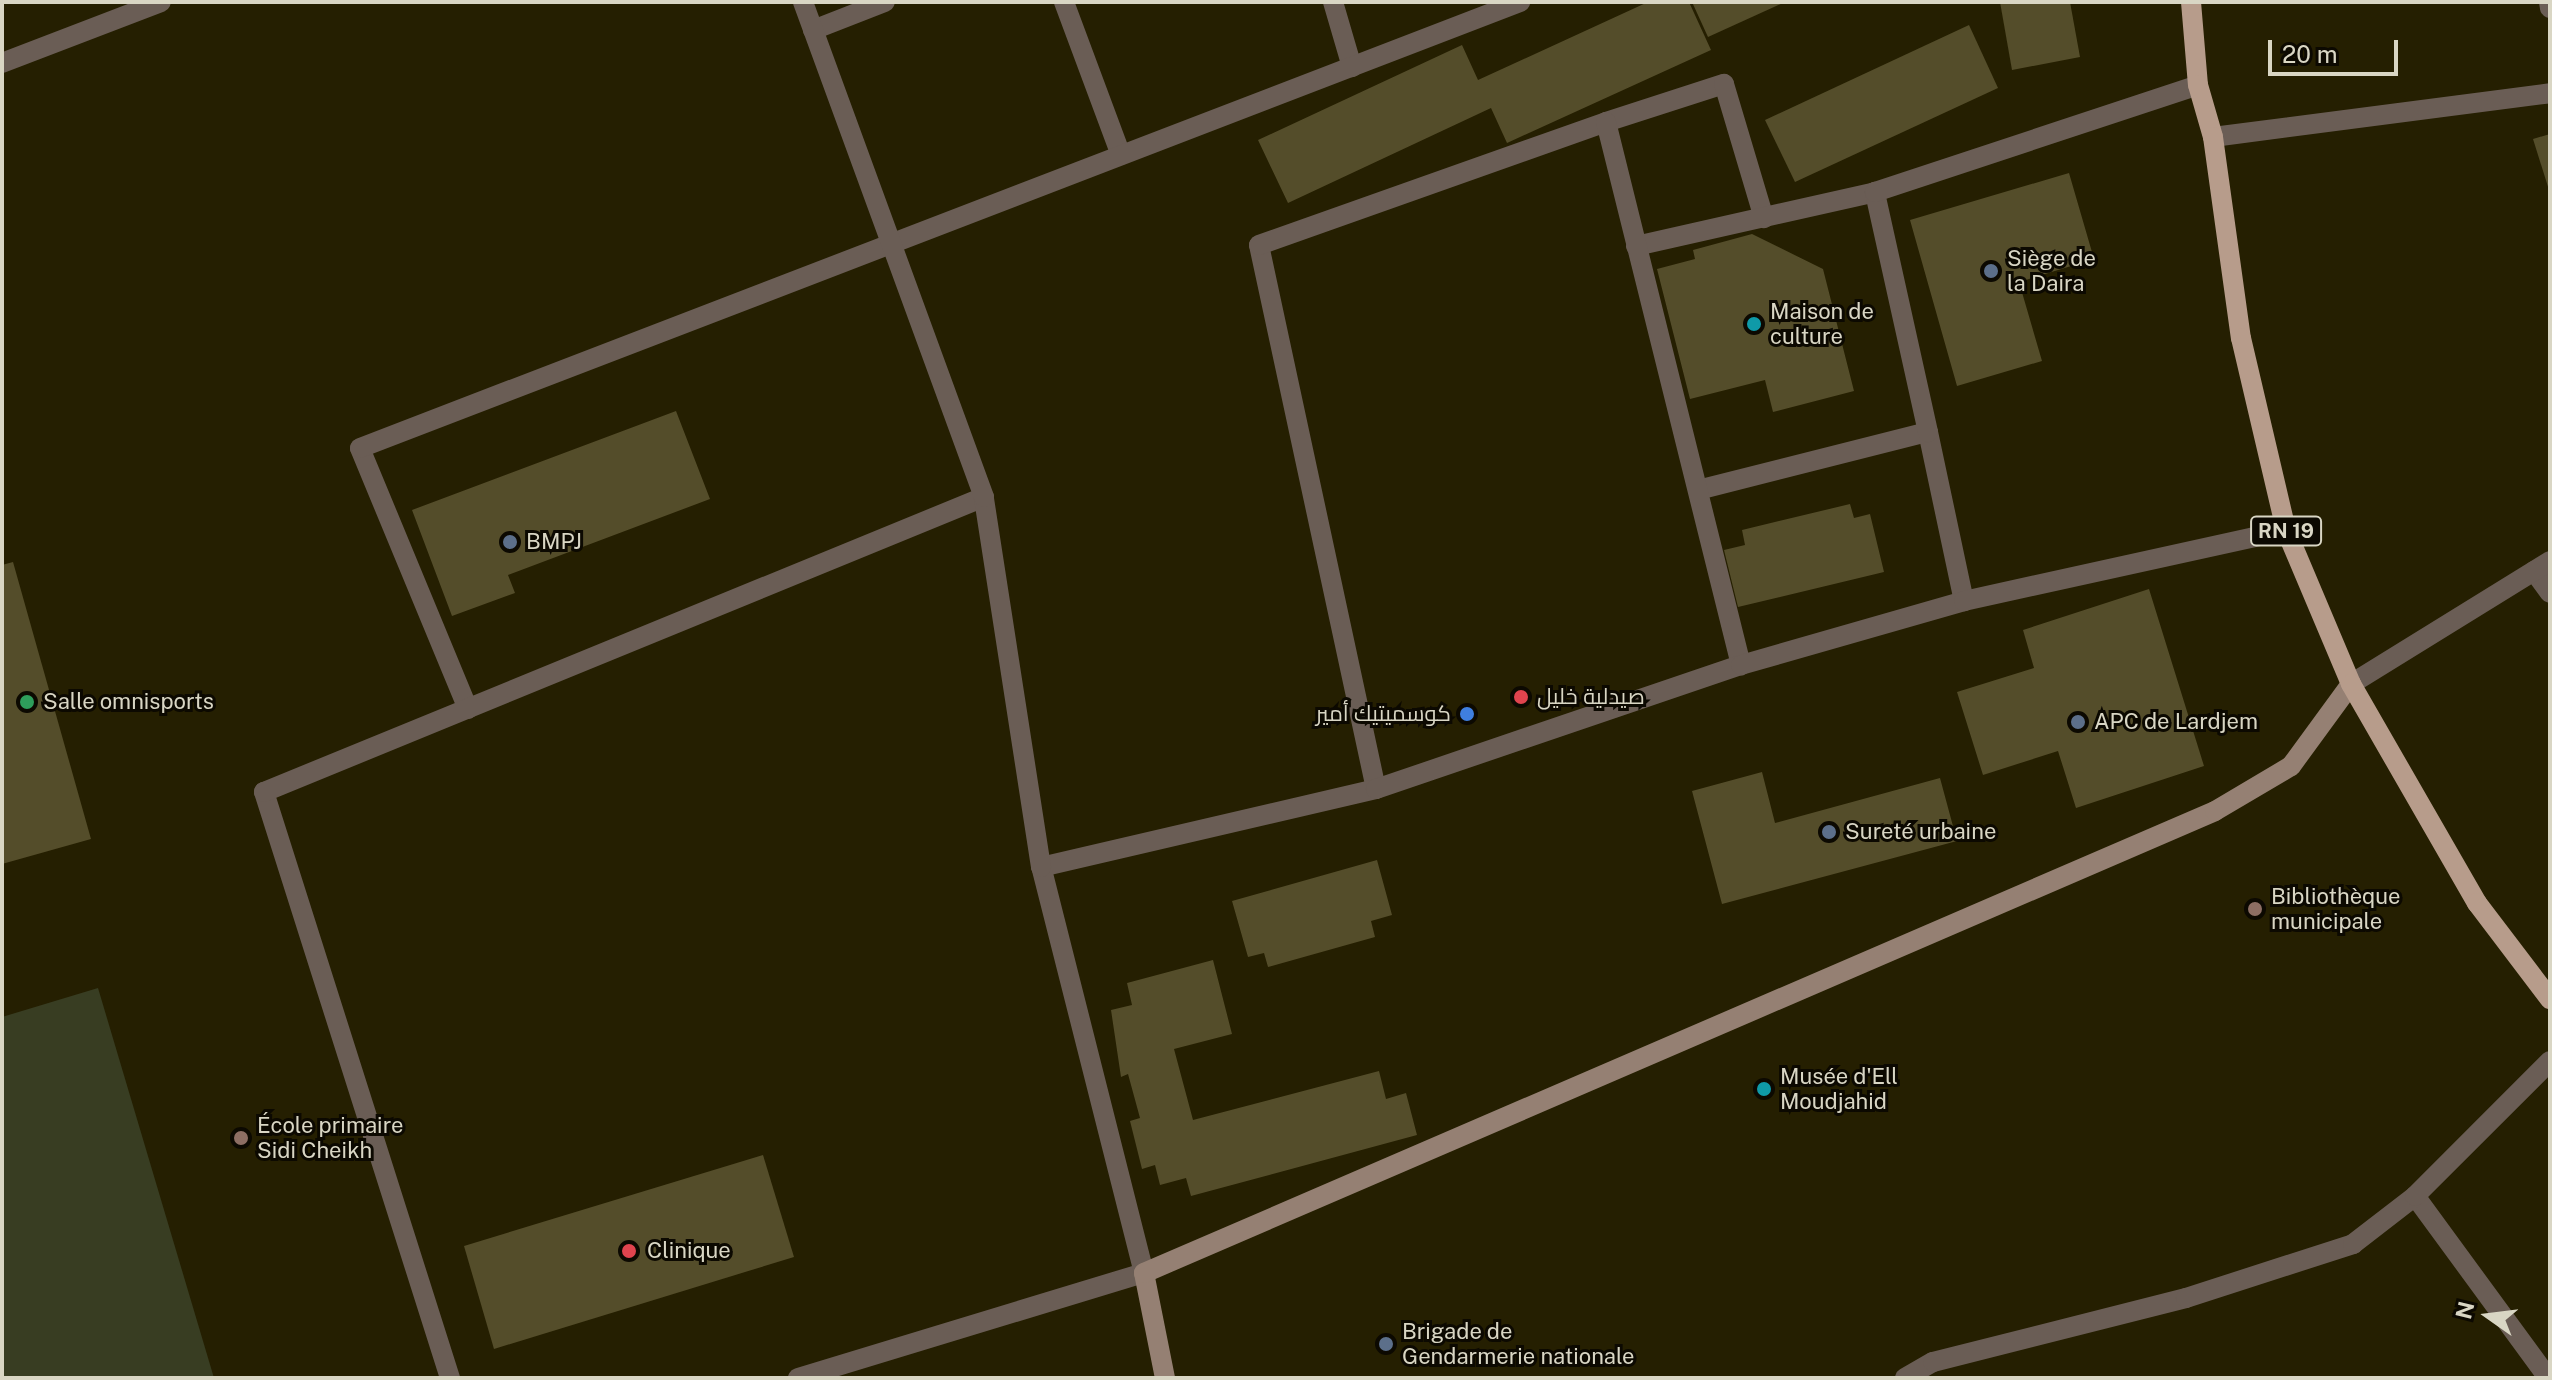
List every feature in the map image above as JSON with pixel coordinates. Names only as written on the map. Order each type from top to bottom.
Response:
[{"type":"main road","name":"RN 19","points":[[2191,2],[2198,85],[2213,137],[2241,338],[2286,530],[2351,684],[2477,903],[2550,999]]},
{"type":"main road","points":[[1165,1378],[1144,1273],[2215,811],[2291,766],[2351,684]]},
{"type":"street","points":[[2,63],[161,2]]},
{"type":"street","points":[[798,1378],[1144,1273],[1041,867],[984,497],[803,2]]},
{"type":"street","points":[[813,30],[885,2]]},
{"type":"street","points":[[1064,2],[1121,155]]},
{"type":"street","points":[[1333,2],[1352,67]]},
{"type":"street","points":[[468,709],[360,448],[1520,2]]},
{"type":"street","points":[[1376,789],[1259,245],[1606,122],[1724,84],[1764,218]]},
{"type":"street","points":[[1636,246],[1875,192],[2198,85]]},
{"type":"street","points":[[2213,137],[2550,93]]},
{"type":"street","points":[[1606,122],[1741,665]]},
{"type":"street","points":[[1875,192],[1964,601]]},
{"type":"street","points":[[1698,490],[1928,432]]},
{"type":"street","points":[[450,1378],[264,792],[984,497]]},
{"type":"street","points":[[1041,867],[1376,789],[1741,665],[1964,601],[2286,530]]},
{"type":"street","points":[[2351,684],[2542,566],[2550,593]]},
{"type":"street","points":[[1915,1375],[2353,1244],[2415,1196],[2550,1061]]},
{"type":"street","points":[[2415,1196],[2548,1378]]},
{"type":"green space","points":[[98,988],[214,1378],[2,1378],[2,1017]]},
{"type":"building","points":[[1648,2],[1689,2],[1711,50],[1507,143],[1491,108],[1288,203],[1258,140],[1462,45],[1478,80]]},
{"type":"building","points":[[1692,2],[1785,2],[1708,37]]},
{"type":"building","points":[[2000,2],[2070,2],[2080,57],[2012,70]]},
{"type":"building","points":[[1969,25],[1998,88],[1795,182],[1765,120]]},
{"type":"building","points":[[2550,134],[2550,190],[2549,190],[2533,139]]},
{"type":"building","name":"Siège de la Daira","points":[[2069,173],[2094,259],[2019,282],[2042,361],[1957,386],[1910,220]]},
{"type":"building","name":"Maison de culture","points":[[1752,234],[1823,269],[1854,391],[1773,412],[1765,380],[1690,399],[1657,269],[1695,259],[1693,250]]},
{"type":"building","name":"BMPJ","points":[[676,411],[710,499],[508,575],[515,593],[452,616],[412,510]]},
{"type":"building","points":[[1850,504],[1854,518],[1870,514],[1884,572],[1738,607],[1724,550],[1745,545],[1742,530]]},
{"type":"building","name":"Salle omnisports","points":[[13,562],[91,839],[2,864],[2,565]]},
{"type":"building","name":"APC de Lardjem","points":[[2149,589],[2204,766],[2076,808],[2058,751],[1983,775],[1957,692],[2034,668],[2023,630]]},
{"type":"building","name":"Sureté urbaine","points":[[1762,772],[1775,823],[1940,778],[1957,841],[1722,904],[1692,791]]},
{"type":"building","points":[[1377,860],[1392,915],[1371,921],[1375,937],[1268,967],[1264,953],[1248,957],[1232,901]]},
{"type":"building","points":[[1213,960],[1232,1034],[1174,1049],[1193,1120],[1379,1071],[1386,1099],[1406,1093],[1417,1135],[1191,1196],[1186,1178],[1160,1185],[1155,1165],[1142,1169],[1130,1121],[1140,1118],[1128,1074],[1121,1077],[1111,1010],[1132,1005],[1127,983]]},
{"type":"building","name":"Clinique","points":[[763,1155],[794,1257],[494,1349],[464,1246]]},
{"type":"place","name":"Siège de la Daira","points":[[1991,271]]},
{"type":"place","name":"Maison de culture","points":[[1754,324]]},
{"type":"place","name":"BMPJ","points":[[510,542]]},
{"type":"place","name":"صيدلية خليل","points":[[1521,697]]},
{"type":"place","name":"Salle omnisports","points":[[27,702]]},
{"type":"place","name":"كوسميتيك أمير","points":[[1467,714]]},
{"type":"place","name":"APC de Lardjem","points":[[2078,722]]},
{"type":"place","name":"Sureté urbaine","points":[[1829,832]]},
{"type":"place","name":"Bibliothèque municipale","points":[[2255,909]]},
{"type":"place","name":"Musée d'Ell Moudjahid","points":[[1764,1089]]},
{"type":"place","name":"École primaire Sidi Cheikh","points":[[241,1138]]},
{"type":"place","name":"Clinique","points":[[629,1251]]},
{"type":"place","name":"Brigade de Gendarmerie nationale","points":[[1386,1344]]}]
